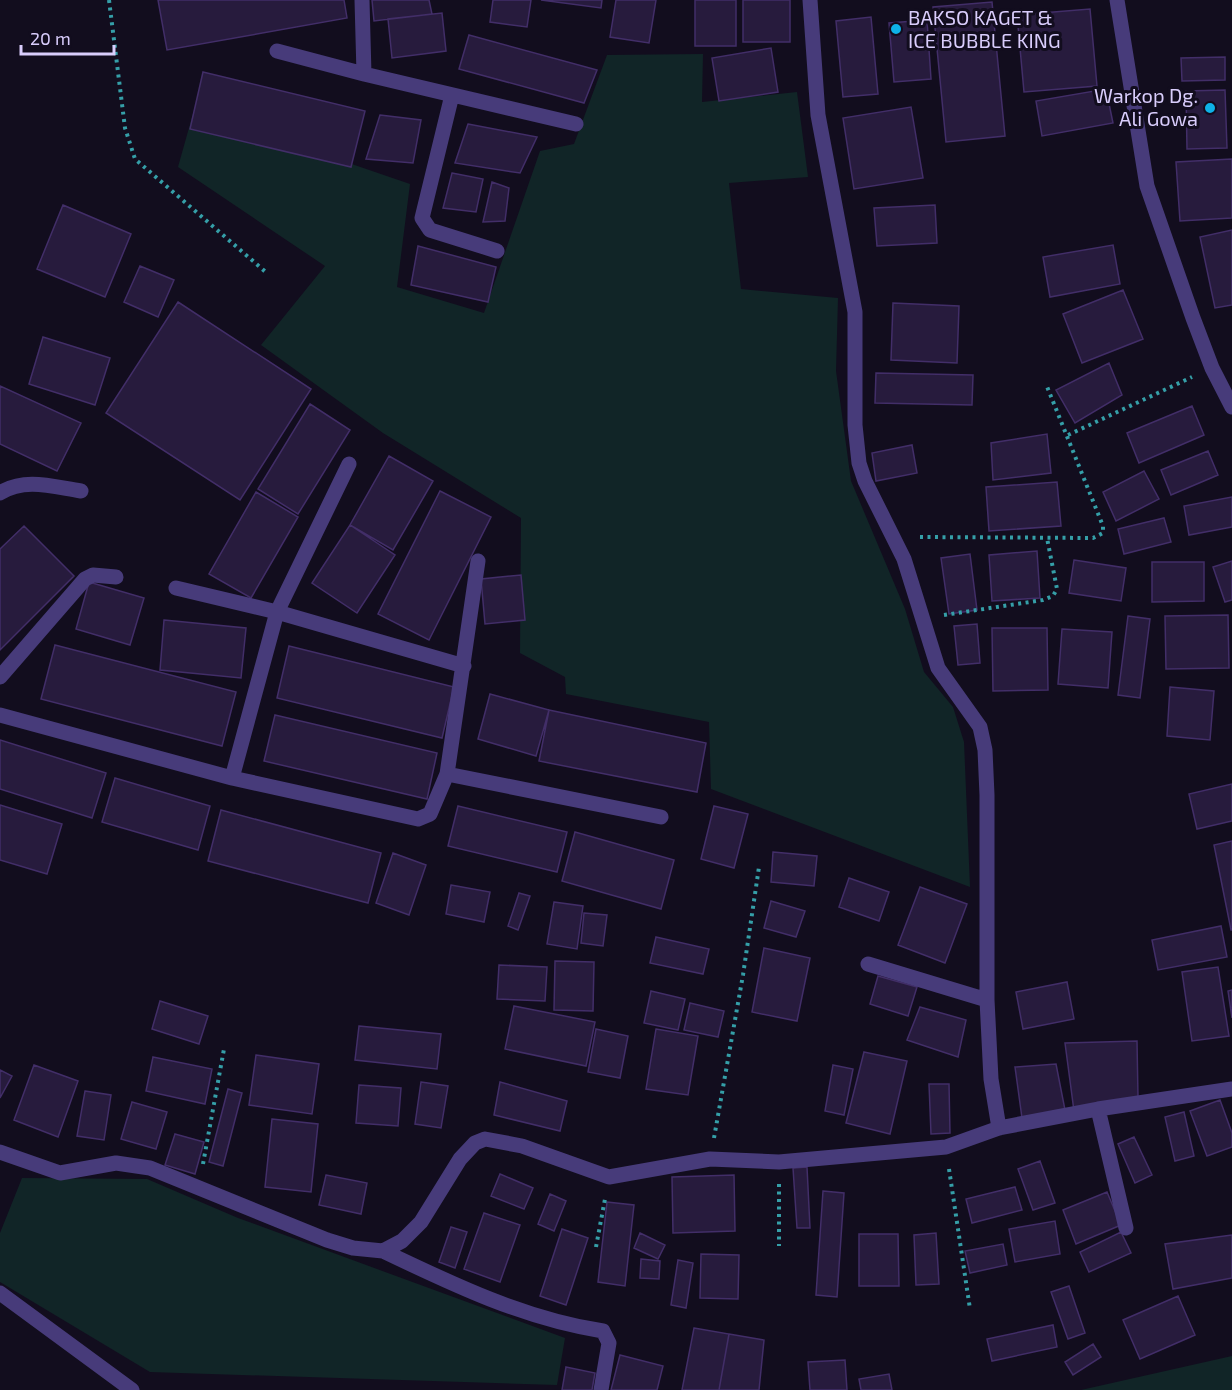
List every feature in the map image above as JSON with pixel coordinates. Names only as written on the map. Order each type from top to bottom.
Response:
[{"type":"street","points":[[362,0],[364,74]]},
{"type":"street","points":[[810,0],[818,115],[855,312],[855,425],[859,463],[904,559],[938,668],[980,727],[985,750],[987,1000],[991,1079],[999,1128]]},
{"type":"street","points":[[1117,0],[1147,186],[1212,368],[1232,407]]},
{"type":"street","points":[[277,51],[576,124]]},
{"type":"street","points":[[452,95],[422,218],[430,230],[497,251]]},
{"type":"street","points":[[232,778],[277,612],[349,464]]},
{"type":"street","points":[[0,493],[11,486],[32,483],[81,491]]},
{"type":"street","points":[[0,715],[232,778],[418,819],[430,814],[447,774],[478,561]]},
{"type":"street","points":[[0,677],[85,579],[93,575],[116,577]]},
{"type":"street","points":[[176,588],[277,612],[464,666]]},
{"type":"street","points":[[447,774],[661,817]]},
{"type":"street","points":[[867,964],[987,1000]]},
{"type":"street","points":[[383,1251],[411,1234],[460,1159],[475,1143],[485,1139],[522,1146],[609,1177],[710,1160],[779,1162],[946,1147],[999,1128],[1098,1109],[1232,1089]]},
{"type":"street","points":[[1098,1109],[1126,1228]]},
{"type":"street","points":[[0,1152],[60,1173],[104,1164],[134,1164],[199,1186],[327,1240],[353,1248],[383,1251],[479,1296],[532,1315],[603,1331],[609,1342],[601,1390]]},
{"type":"street","points":[[0,1293],[132,1390]]},
{"type":"path","points":[[109,0],[117,82],[125,128],[135,159],[268,274]]},
{"type":"path","points":[[1068,435],[1212,368]]},
{"type":"path","points":[[892,537],[1093,538],[1103,533],[1103,526],[1046,384]]},
{"type":"path","points":[[924,618],[1043,600],[1053,596],[1057,589],[1047,538]]},
{"type":"path","points":[[710,1160],[743,975],[759,867]]},
{"type":"path","points":[[199,1186],[224,1049]]},
{"type":"path","points":[[946,1147],[970,1309]]},
{"type":"path","points":[[779,1162],[779,1246]]},
{"type":"path","points":[[596,1247],[609,1177]]},
{"type":"green space","points":[[703,54],[702,102],[797,92],[808,177],[729,183],[741,289],[838,298],[836,371],[851,481],[905,609],[924,672],[953,707],[964,742],[970,887],[711,789],[709,722],[566,694],[565,677],[520,653],[521,518],[383,433],[261,345],[325,266],[178,167],[194,110],[410,184],[397,287],[484,313],[540,151],[574,144],[607,55]]},
{"type":"green space","points":[[22,1178],[147,1179],[238,1218],[565,1338],[557,1385],[150,1372],[0,1282],[0,1233]]},
{"type":"green space","points":[[1232,1356],[1232,1390],[1081,1390]]},
{"type":"building","points":[[158,0],[344,0],[347,18],[167,50]]},
{"type":"building","points":[[372,0],[429,0],[432,14],[374,21]]},
{"type":"building","points":[[493,0],[531,0],[527,27],[490,22]]},
{"type":"building","points":[[541,0],[602,0],[601,8]]},
{"type":"building","points":[[616,0],[656,0],[649,43],[610,37]]},
{"type":"building","points":[[695,0],[736,0],[736,46],[695,46]]},
{"type":"building","points":[[743,0],[790,0],[790,42],[743,42]]},
{"type":"building","points":[[992,2],[1005,136],[946,142],[933,7]]},
{"type":"building","points":[[1090,9],[1097,86],[1024,92],[1017,15]]},
{"type":"building","points":[[442,13],[446,51],[392,58],[388,19]]},
{"type":"building","points":[[871,17],[878,94],[843,97],[836,21]]},
{"type":"building","points":[[927,20],[931,79],[894,82],[889,23]]},
{"type":"building","points":[[469,35],[597,70],[584,103],[459,69]]},
{"type":"building","points":[[771,48],[778,92],[719,101],[712,58]]},
{"type":"building","points":[[1225,57],[1225,80],[1182,81],[1181,58]]},
{"type":"building","points":[[203,72],[365,111],[351,167],[190,129]]},
{"type":"building","points":[[1106,89],[1113,123],[1042,136],[1036,101]]},
{"type":"building","points":[[1225,90],[1227,148],[1187,149],[1186,91]]},
{"type":"building","points":[[911,107],[923,178],[854,189],[843,118]]},
{"type":"building","points":[[380,115],[421,120],[413,163],[366,159]]},
{"type":"building","points":[[468,124],[537,137],[520,173],[455,163]]},
{"type":"building","points":[[1232,159],[1232,218],[1180,221],[1176,162]]},
{"type":"building","points":[[452,173],[483,179],[476,212],[443,208]]},
{"type":"building","points":[[492,182],[509,188],[505,221],[483,222]]},
{"type":"building","points":[[63,205],[131,234],[105,297],[37,269]]},
{"type":"building","points":[[935,205],[937,243],[877,246],[874,208]]},
{"type":"building","points":[[1232,230],[1232,305],[1215,308],[1200,237]]},
{"type":"building","points":[[1113,245],[1120,284],[1050,297],[1043,257]]},
{"type":"building","points":[[418,246],[496,267],[488,302],[411,285]]},
{"type":"building","points":[[140,266],[174,280],[158,317],[124,302]]},
{"type":"building","points":[[1123,290],[1143,339],[1082,363],[1063,314]]},
{"type":"building","points":[[178,302],[311,389],[240,500],[106,413]]},
{"type":"building","points":[[893,303],[959,306],[957,363],[891,360]]},
{"type":"building","points":[[43,337],[110,358],[95,405],[29,384]]},
{"type":"building","points":[[1109,363],[1122,395],[1075,423],[1056,390]]},
{"type":"building","points":[[876,373],[973,375],[972,405],[875,403]]},
{"type":"building","points":[[0,386],[81,423],[57,471],[0,444]]},
{"type":"building","points":[[310,404],[350,430],[298,514],[258,489]]},
{"type":"building","points":[[1192,406],[1204,435],[1139,463],[1127,433]]},
{"type":"building","points":[[1047,434],[1051,473],[993,480],[991,443]]},
{"type":"building","points":[[912,445],[917,473],[876,481],[872,453]]},
{"type":"building","points":[[1208,451],[1218,475],[1171,495],[1161,470]]},
{"type":"building","points":[[389,456],[433,481],[393,550],[350,525]]},
{"type":"building","points":[[1144,471],[1159,499],[1116,521],[1103,492]]},
{"type":"building","points":[[1057,482],[1061,526],[989,531],[986,487]]},
{"type":"building","points":[[440,491],[491,517],[429,640],[378,614]]},
{"type":"building","points":[[256,492],[298,517],[251,598],[209,574]]},
{"type":"building","points":[[1232,497],[1232,527],[1189,535],[1184,506]]},
{"type":"building","points":[[1164,518],[1171,542],[1124,554],[1118,529]]},
{"type":"building","points":[[350,525],[395,555],[357,613],[312,583]]},
{"type":"building","points":[[24,526],[74,576],[0,650],[0,549]]},
{"type":"building","points":[[1037,551],[1040,598],[992,601],[989,555]]},
{"type":"building","points":[[970,554],[977,610],[949,614],[941,558]]},
{"type":"building","points":[[1074,560],[1126,568],[1121,601],[1069,593]]},
{"type":"building","points":[[1232,561],[1232,600],[1225,602],[1213,567]]},
{"type":"building","points":[[1152,562],[1204,562],[1204,601],[1152,602]]},
{"type":"building","points":[[521,575],[525,620],[485,624],[481,579]]},
{"type":"building","points":[[89,582],[144,598],[130,645],[76,629]]},
{"type":"building","points":[[1228,615],[1229,668],[1166,669],[1165,616]]},
{"type":"building","points":[[1128,616],[1150,619],[1140,698],[1118,695]]},
{"type":"building","points":[[164,620],[246,628],[241,678],[160,670]]},
{"type":"building","points":[[977,624],[980,663],[958,665],[954,626]]},
{"type":"building","points":[[992,628],[1047,628],[1048,690],[993,691]]},
{"type":"building","points":[[1062,629],[1112,632],[1108,688],[1058,684]]},
{"type":"building","points":[[55,645],[236,692],[222,746],[41,699]]},
{"type":"building","points":[[289,646],[454,687],[442,738],[277,698]]},
{"type":"building","points":[[1170,687],[1214,691],[1210,740],[1167,736]]},
{"type":"building","points":[[490,694],[549,710],[536,756],[478,739]]},
{"type":"building","points":[[549,710],[706,743],[697,792],[539,761]]},
{"type":"building","points":[[275,715],[437,753],[427,799],[264,761]]},
{"type":"building","points":[[0,740],[106,773],[92,818],[0,789]]},
{"type":"building","points":[[115,778],[210,806],[198,850],[102,822]]},
{"type":"building","points":[[1232,784],[1232,821],[1197,829],[1189,794]]},
{"type":"building","points":[[0,805],[62,824],[47,874],[0,860]]},
{"type":"building","points":[[458,806],[567,832],[557,872],[448,846]]},
{"type":"building","points":[[714,806],[748,814],[734,868],[701,859]]},
{"type":"building","points":[[221,810],[381,853],[368,903],[208,861]]},
{"type":"building","points":[[575,832],[674,860],[661,909],[562,881]]},
{"type":"building","points":[[1232,841],[1232,930],[1231,930],[1214,845]]},
{"type":"building","points":[[773,852],[817,856],[814,886],[771,882]]},
{"type":"building","points":[[393,853],[426,865],[409,915],[376,903]]},
{"type":"building","points":[[849,878],[889,892],[879,921],[839,907]]},
{"type":"building","points":[[451,885],[490,892],[484,922],[446,914]]},
{"type":"building","points":[[920,887],[967,904],[945,963],[898,945]]},
{"type":"building","points":[[519,893],[530,896],[518,930],[508,926]]},
{"type":"building","points":[[771,901],[805,911],[796,937],[764,928]]},
{"type":"building","points":[[554,902],[583,906],[577,949],[547,944]]},
{"type":"building","points":[[584,913],[607,915],[603,946],[581,943]]},
{"type":"building","points":[[1221,926],[1227,957],[1158,970],[1152,940]]},
{"type":"building","points":[[656,937],[709,949],[703,974],[650,963]]},
{"type":"building","points":[[764,948],[810,958],[797,1021],[752,1012]]},
{"type":"building","points":[[555,961],[594,962],[593,1011],[554,1010]]},
{"type":"building","points":[[499,965],[547,967],[545,1001],[497,999]]},
{"type":"building","points":[[1218,967],[1229,1036],[1192,1041],[1182,972]]},
{"type":"building","points":[[878,976],[917,987],[908,1016],[870,1004]]},
{"type":"building","points":[[1067,982],[1074,1019],[1023,1029],[1016,992]]},
{"type":"building","points":[[1232,990],[1232,1018],[1228,991]]},
{"type":"building","points":[[651,991],[685,999],[678,1030],[644,1023]]},
{"type":"building","points":[[160,1001],[208,1016],[199,1044],[152,1029]]},
{"type":"building","points":[[690,1003],[724,1011],[718,1037],[684,1030]]},
{"type":"building","points":[[514,1006],[595,1022],[586,1066],[505,1049]]},
{"type":"building","points":[[920,1007],[966,1020],[958,1057],[907,1040]]},
{"type":"building","points":[[359,1026],[441,1034],[437,1069],[355,1060]]},
{"type":"building","points":[[596,1029],[628,1036],[620,1078],[588,1072]]},
{"type":"building","points":[[656,1029],[698,1036],[688,1095],[646,1089]]},
{"type":"building","points":[[1137,1041],[1138,1097],[1074,1111],[1065,1043]]},
{"type":"building","points":[[864,1052],[907,1061],[890,1134],[846,1123]]},
{"type":"building","points":[[256,1055],[319,1064],[312,1114],[249,1105]]},
{"type":"building","points":[[153,1057],[212,1069],[205,1104],[146,1091]]},
{"type":"building","points":[[1056,1064],[1066,1115],[1022,1118],[1015,1067]]},
{"type":"building","points":[[34,1065],[78,1081],[58,1137],[14,1120]]},
{"type":"building","points":[[833,1065],[853,1069],[844,1115],[825,1111]]},
{"type":"building","points":[[0,1070],[12,1076],[0,1098]]},
{"type":"building","points":[[421,1082],[448,1086],[441,1128],[415,1124]]},
{"type":"building","points":[[500,1082],[567,1101],[560,1131],[494,1115]]},
{"type":"building","points":[[929,1084],[949,1084],[950,1133],[931,1134]]},
{"type":"building","points":[[359,1085],[401,1088],[398,1126],[356,1123]]},
{"type":"building","points":[[228,1089],[242,1093],[223,1166],[209,1162]]},
{"type":"building","points":[[85,1091],[111,1095],[104,1140],[77,1136]]},
{"type":"building","points":[[1220,1100],[1232,1133],[1232,1147],[1207,1156],[1190,1111]]},
{"type":"building","points":[[132,1102],[167,1112],[156,1149],[121,1139]]},
{"type":"building","points":[[1184,1112],[1194,1156],[1175,1161],[1165,1117]]},
{"type":"building","points":[[272,1119],[318,1124],[311,1192],[265,1187]]},
{"type":"building","points":[[175,1134],[204,1142],[195,1174],[165,1165]]},
{"type":"building","points":[[1134,1137],[1152,1175],[1135,1183],[1118,1144]]},
{"type":"building","points":[[1040,1161],[1055,1203],[1033,1210],[1018,1169]]},
{"type":"building","points":[[807,1167],[810,1228],[797,1228],[793,1168]]},
{"type":"building","points":[[500,1174],[533,1188],[524,1209],[491,1196]]},
{"type":"building","points":[[326,1175],[367,1183],[361,1214],[319,1205]]},
{"type":"building","points":[[734,1175],[735,1231],[673,1233],[672,1177]]},
{"type":"building","points":[[1015,1187],[1022,1210],[972,1223],[966,1199]]},
{"type":"building","points":[[823,1191],[844,1193],[837,1297],[816,1295]]},
{"type":"building","points":[[1107,1192],[1121,1225],[1076,1244],[1063,1210]]},
{"type":"building","points":[[550,1194],[566,1201],[554,1231],[538,1224]]},
{"type":"building","points":[[607,1202],[634,1205],[625,1286],[598,1282]]},
{"type":"building","points":[[484,1213],[520,1225],[500,1282],[464,1269]]},
{"type":"building","points":[[1055,1221],[1060,1254],[1015,1262],[1009,1229]]},
{"type":"building","points":[[451,1227],[467,1232],[455,1268],[439,1262]]},
{"type":"building","points":[[562,1229],[588,1238],[566,1305],[540,1296]]},
{"type":"building","points":[[1121,1232],[1131,1253],[1089,1272],[1080,1252]]},
{"type":"building","points":[[640,1233],[665,1245],[658,1259],[634,1248]]},
{"type":"building","points":[[936,1233],[939,1284],[916,1285],[914,1235]]},
{"type":"building","points":[[859,1234],[898,1234],[899,1286],[859,1286]]},
{"type":"building","points":[[1232,1235],[1232,1278],[1173,1289],[1165,1244]]},
{"type":"building","points":[[1003,1244],[1007,1265],[970,1273],[965,1251]]},
{"type":"building","points":[[701,1254],[739,1255],[738,1299],[700,1298]]},
{"type":"building","points":[[641,1259],[660,1261],[659,1279],[640,1278]]},
{"type":"building","points":[[678,1260],[693,1263],[686,1308],[671,1305]]},
{"type":"building","points":[[1069,1286],[1085,1333],[1068,1339],[1051,1292]]},
{"type":"building","points":[[1178,1296],[1195,1335],[1140,1359],[1123,1320]]},
{"type":"building","points":[[1053,1325],[1057,1347],[992,1361],[987,1339]]},
{"type":"building","points":[[694,1328],[729,1334],[719,1390],[682,1390]]},
{"type":"building","points":[[729,1334],[764,1340],[759,1390],[719,1390]]},
{"type":"building","points":[[1093,1344],[1101,1357],[1073,1375],[1065,1362]]},
{"type":"building","points":[[620,1355],[663,1366],[657,1390],[611,1390]]},
{"type":"building","points":[[845,1360],[847,1390],[810,1390],[808,1362]]},
{"type":"building","points":[[566,1367],[595,1373],[592,1390],[562,1390]]},
{"type":"building","points":[[889,1374],[892,1390],[861,1390],[859,1379]]},
{"type":"place","name":"BAKSO KAGET & ICE BUBBLE KING","points":[[896,29]]},
{"type":"place","name":"Warkop Dg. Ali Gowa","points":[[1210,108]]}]
